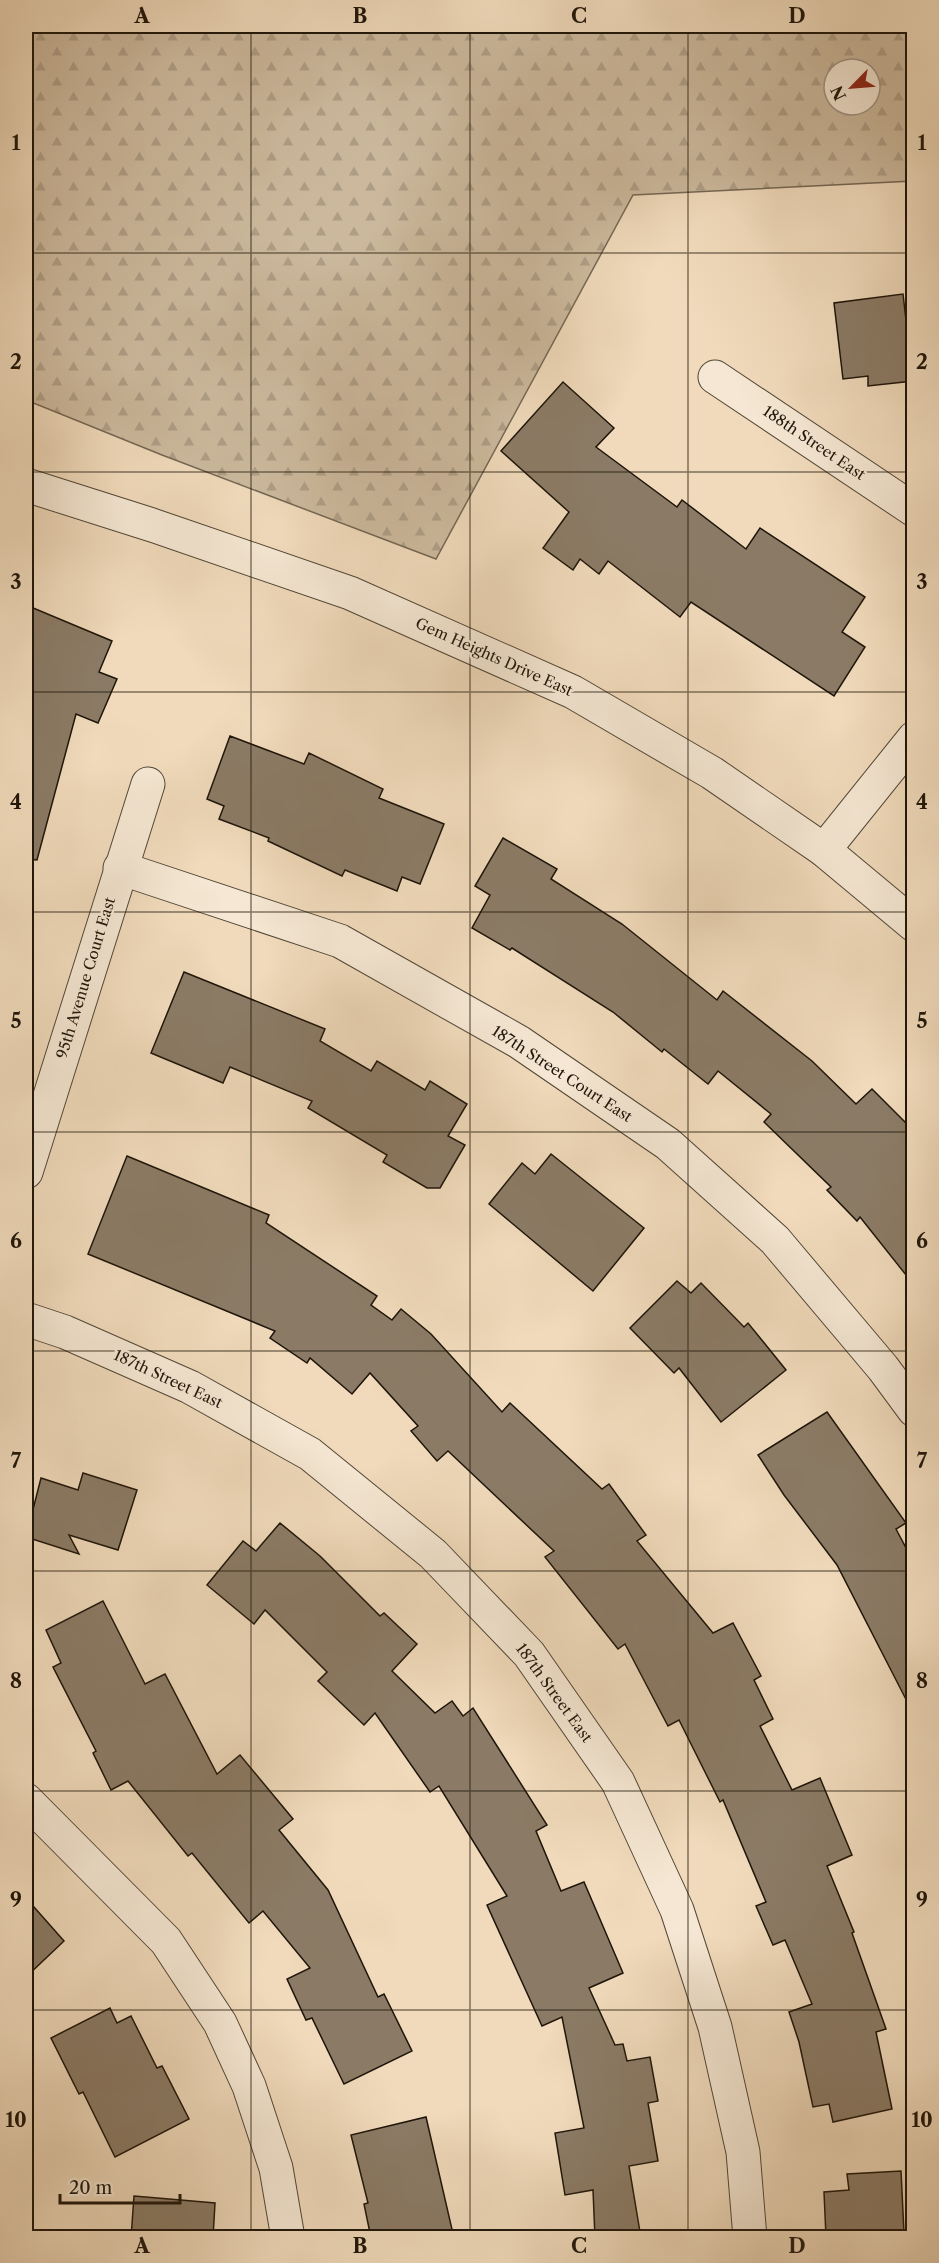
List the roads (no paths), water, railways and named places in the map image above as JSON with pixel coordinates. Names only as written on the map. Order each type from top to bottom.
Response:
[{"type":"street","name":"188th Street East","points":[[714,377],[914,510]]},
{"type":"street","name":"Gem Heights Drive East","points":[[26,485],[152,525],[350,593],[573,692],[712,773],[824,850],[914,925]]},
{"type":"street","points":[[824,850],[914,738]]},
{"type":"street","name":"95th Avenue Court East","points":[[26,1172],[148,783]]},
{"type":"street","name":"187th Street Court East","points":[[120,868],[340,941],[519,1042],[569,1076],[668,1144],[775,1240],[883,1368],[914,1410]]},
{"type":"street","name":"187th Street East","points":[[26,1319],[65,1332],[190,1387],[310,1454],[433,1554],[529,1654],[618,1782],[677,1910],[720,2049],[743,2152],[750,2238]]},
{"type":"street","points":[[26,1800],[29,1806],[166,1941],[220,2023],[249,2086],[276,2168],[288,2238]]}]
